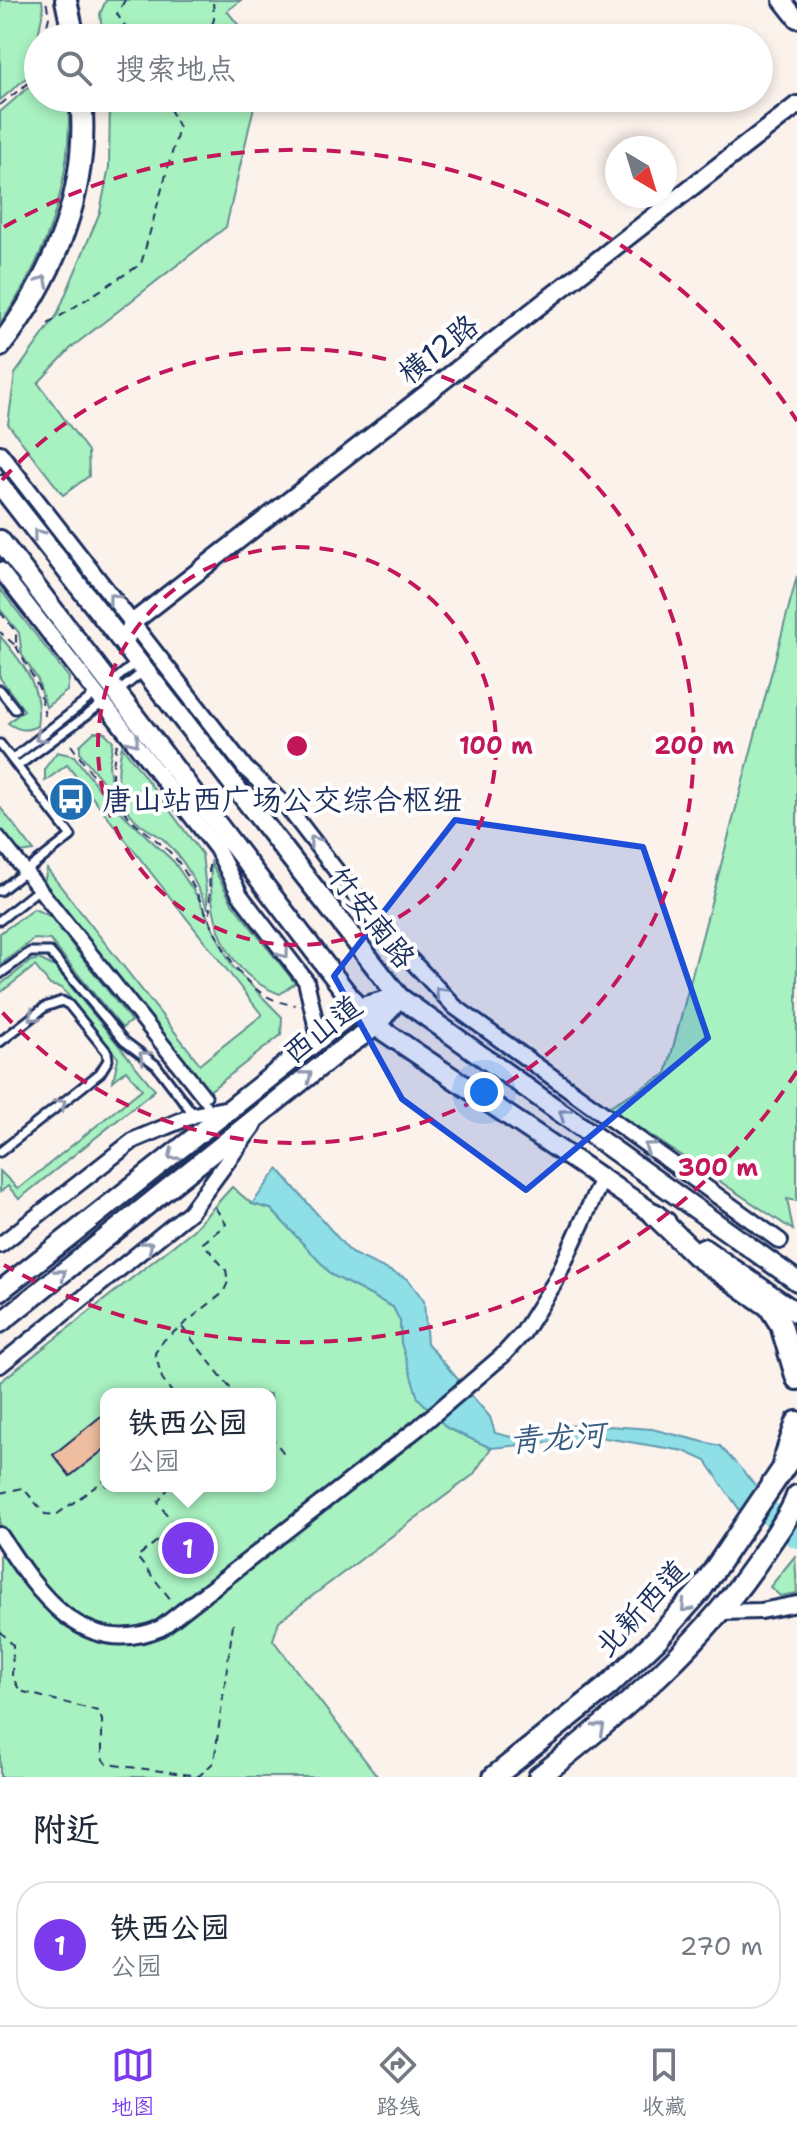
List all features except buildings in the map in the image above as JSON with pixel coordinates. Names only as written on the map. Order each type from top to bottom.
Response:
[{"type":"main road","points":[[66,0],[71,24]]},
{"type":"main road","points":[[0,346],[38,291],[67,221],[81,153],[81,112]]},
{"type":"main road","name":"竹安南路","points":[[0,485],[399,997],[797,1281]]},
{"type":"main road","points":[[0,540],[99,666],[108,692],[130,706],[358,1008],[376,1026],[797,1313]]},
{"type":"main road","points":[[99,666],[124,645]]},
{"type":"main road","points":[[130,706],[146,673]]},
{"type":"main road","name":"西山道","points":[[0,1291],[358,1008],[399,997]]},
{"type":"main road","name":"西山道","points":[[0,1323],[266,1109],[376,1026],[399,997]]},
{"type":"main road","points":[[654,1214],[696,1255],[769,1306],[781,1325],[797,1379]]},
{"type":"main road","points":[[741,1240],[797,1264]]},
{"type":"main road","points":[[777,1479],[797,1422]]},
{"type":"main road","name":"北新西道","points":[[494,1777],[608,1686],[700,1591],[734,1546],[797,1448]]},
{"type":"main road","name":"北新西道","points":[[539,1777],[647,1687],[720,1612],[759,1560],[796,1501]]},
{"type":"street","points":[[782,0],[797,19]]},
{"type":"street","name":"横12路","points":[[132,623],[797,105]]},
{"type":"street","points":[[0,453],[246,769],[288,808],[378,925],[455,1007],[780,1241]]},
{"type":"street","points":[[0,570],[108,692],[217,849],[240,895],[306,981],[319,1038]]},
{"type":"street","points":[[124,645],[132,623]]},
{"type":"street","points":[[0,1245],[134,1140],[194,1115],[209,1103],[234,1107]]},
{"type":"street","points":[[0,1365],[190,1212],[266,1109]]},
{"type":"street","points":[[0,1535],[36,1586],[66,1616],[106,1636],[137,1637],[177,1617],[418,1428],[476,1380],[523,1333],[540,1309],[601,1181]]},
{"type":"street","points":[[720,1612],[761,1611],[797,1604]]},
{"type":"lane","points":[[12,759],[108,692],[146,673]]},
{"type":"lane","points":[[0,690],[15,709]]},
{"type":"lane","points":[[18,766],[108,692]]},
{"type":"lane","points":[[0,744],[71,836],[0,891]]},
{"type":"lane","points":[[0,835],[39,890],[209,1103]]},
{"type":"lane","points":[[0,844],[25,872]]},
{"type":"lane","points":[[0,920],[39,890]]},
{"type":"lane","points":[[39,890],[209,1103]]},
{"type":"lane","points":[[0,974],[30,952],[50,952],[124,1041],[156,1065],[194,1115]]},
{"type":"lane","points":[[0,1042],[45,1007],[62,1001],[69,1005],[107,1052],[108,1060],[100,1073],[0,1152]]},
{"type":"path","points":[[46,0],[47,24]]},
{"type":"path","points":[[124,24],[117,14],[125,0]]},
{"type":"path","points":[[212,24],[213,0]]},
{"type":"path","points":[[0,105],[24,86]]},
{"type":"path","points":[[48,324],[141,264],[179,128],[172,112]]},
{"type":"path","points":[[0,612],[16,632],[16,646]]},
{"type":"path","points":[[0,632],[16,646],[39,688],[45,716]]},
{"type":"path","points":[[115,798],[112,774],[118,737]]},
{"type":"path","points":[[71,745],[104,791],[175,857],[210,916],[226,953],[249,980],[282,1003],[304,1005]]},
{"type":"path","points":[[209,855],[210,916]]},
{"type":"path","points":[[169,1388],[162,1378],[155,1353],[164,1340],[223,1293],[228,1282],[226,1270],[203,1243],[226,1224],[213,1205]]},
{"type":"path","points":[[182,1326],[230,1388]]},
{"type":"path","points":[[276,1443],[286,1456]]},
{"type":"path","points":[[0,1493],[23,1488],[45,1514],[56,1515],[100,1483]]},
{"type":"path","points":[[166,1492],[158,1502],[171,1521],[171,1530],[137,1557],[171,1600]]},
{"type":"path","points":[[0,1631],[13,1645],[12,1676],[20,1691],[98,1711],[102,1720],[102,1758],[107,1764],[199,1776],[205,1774],[214,1762],[233,1624]]},
{"type":"highlighted area","points":[[455,820],[643,847],[708,1038],[526,1190],[402,1099],[334,976]]},
{"type":"green space","points":[[0,0],[42,0],[40,24],[24,24],[24,80],[0,100]]},
{"type":"green space","points":[[106,0],[241,0],[227,11],[238,24],[101,24],[100,14]]},
{"type":"green space","points":[[24,91],[24,112],[68,112],[69,127],[62,187],[44,245],[17,298],[0,323],[0,112]]},
{"type":"green space","points":[[110,112],[253,112],[226,227],[72,347],[38,383],[88,451],[89,476],[63,495],[8,424],[15,374],[57,315],[100,212],[109,167]]},
{"type":"green space","points":[[797,576],[797,1201],[787,1199],[793,1230],[608,1107],[666,1074]]},
{"type":"green space","points":[[0,589],[69,678],[67,691],[46,707],[38,680],[22,655],[19,633],[0,609]]},
{"type":"green space","points":[[0,636],[24,667],[34,688],[38,712],[37,726],[33,728],[22,729],[8,723],[24,710],[0,678]]},
{"type":"green space","points":[[94,732],[104,732],[113,741],[109,765],[112,793],[80,753],[80,745]]},
{"type":"green space","points":[[122,746],[202,854],[208,909],[178,855],[127,809],[118,779]]},
{"type":"green space","points":[[57,752],[74,756],[106,798],[174,862],[197,896],[232,966],[282,1017],[281,1035],[207,1093],[44,883],[47,869],[200,1064],[262,1015],[67,765],[45,781],[45,768]]},
{"type":"green space","points":[[0,807],[34,851],[20,853],[0,827]]},
{"type":"green space","points":[[211,863],[232,903],[295,983],[280,994],[245,973],[223,941],[213,903]]},
{"type":"green space","points":[[34,909],[50,916],[131,1021],[122,1028],[50,940],[34,939],[0,965],[0,933]]},
{"type":"green space","points":[[39,959],[55,967],[155,1090],[19,1199],[8,1186],[0,1192],[0,1171],[18,1189],[142,1089],[126,1070],[113,1081],[118,1058],[62,988],[50,985],[35,966],[0,993],[0,985],[31,961]]},
{"type":"green space","points":[[232,1187],[252,1204],[271,1209],[332,1275],[393,1307],[400,1321],[401,1343],[447,1428],[491,1448],[473,1475],[279,1621],[273,1640],[378,1777],[0,1777],[0,1382],[193,1230]]},
{"type":"green space","points":[[795,1556],[797,1593],[780,1596],[770,1587]]},
{"type":"water","points":[[278,1169],[351,1253],[408,1279],[424,1301],[427,1343],[490,1417],[495,1433],[511,1437],[579,1424],[652,1429],[720,1446],[755,1485],[741,1512],[706,1461],[684,1451],[599,1437],[491,1448],[447,1428],[418,1398],[401,1343],[400,1321],[393,1307],[332,1275],[271,1209],[252,1204]]},
{"type":"waterway","name":"青龙河","points":[[729,1473],[739,1488],[797,1536]]},
{"type":"place","name":"唐山站西广场公交综合枢纽","points":[[71,799]]},
{"type":"place","name":"铁西公园","points":[[188,1548]]}]
